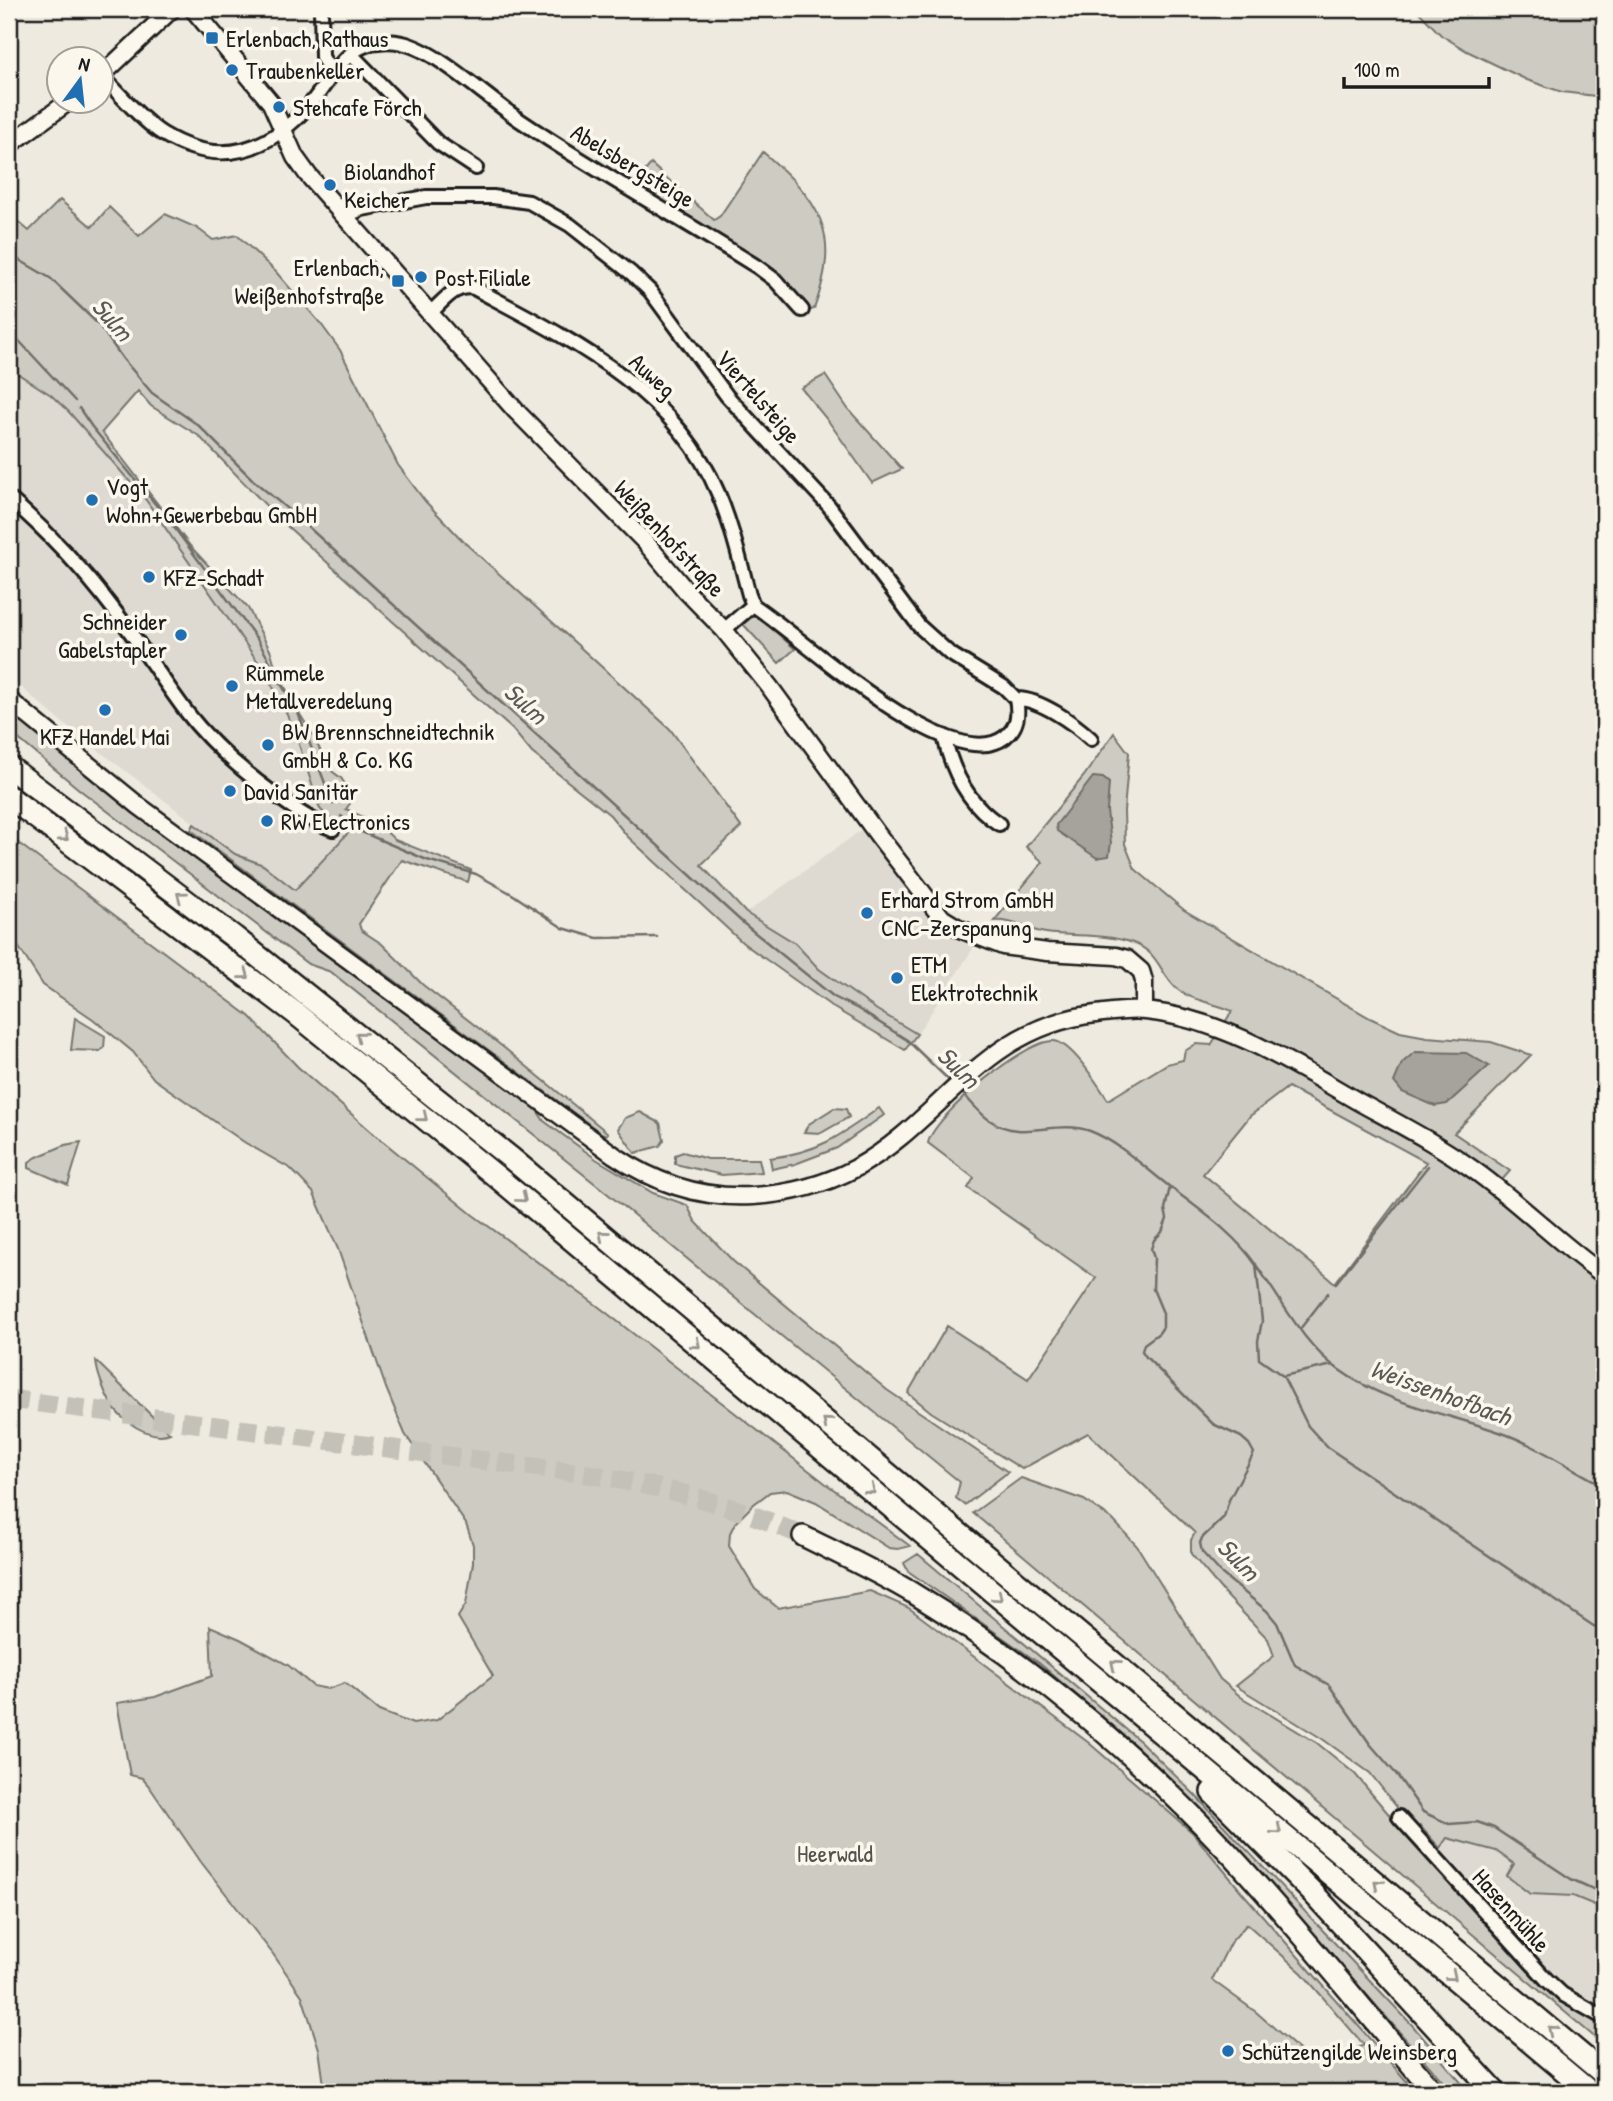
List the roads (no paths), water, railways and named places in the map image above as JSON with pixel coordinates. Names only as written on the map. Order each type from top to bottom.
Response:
[{"type":"highway","points":[[9,767],[234,937],[522,1168],[1604,2074]]},
{"type":"highway","points":[[9,797],[218,954],[375,1078],[1590,2092]]},
{"type":"highway","points":[[1149,1724],[1214,1794],[1330,1910],[1495,2092]]},
{"type":"main road","points":[[803,1536],[892,1581],[956,1621],[1073,1708],[1119,1747],[1166,1790],[1247,1873],[1434,2092]]},
{"type":"street","points":[[116,63],[172,9]]},
{"type":"street","name":"Weißenhofstraße","points":[[193,9],[271,103],[299,164],[516,411],[646,543],[687,592],[724,630],[942,918],[960,929],[1003,946],[1127,959],[1141,971],[1144,981],[1144,1011]]},
{"type":"street","points":[[321,9],[322,57],[333,75]]},
{"type":"street","name":"Abelsbergsteige","points":[[351,54],[371,44],[394,41],[420,49],[524,123],[760,268],[775,280],[802,310]]},
{"type":"street","points":[[116,90],[160,133],[211,153],[236,152],[261,145],[284,131],[351,54],[438,143],[476,168]]},
{"type":"street","points":[[10,141],[47,116]]},
{"type":"street","name":"Viertelsteige","points":[[346,216],[362,209],[413,199],[493,197],[529,202],[570,225],[650,291],[727,396],[829,506],[919,626],[949,653],[1004,687],[1016,699],[1023,698],[1036,704],[1078,727],[1091,739]]},
{"type":"street","name":"Auweg","points":[[430,313],[460,287],[474,288],[596,356],[641,391],[675,424],[705,466],[718,491],[753,605]]},
{"type":"street","points":[[9,498],[56,541],[85,573],[186,711],[222,751],[294,808],[318,824],[333,829]]},
{"type":"street","points":[[724,630],[753,605],[892,711],[944,736],[985,745],[1003,739],[1010,733],[1018,717],[1016,699]]},
{"type":"street","points":[[9,699],[119,790],[224,869],[614,1155],[653,1178],[699,1193],[723,1196],[765,1195],[802,1189],[835,1178],[897,1139],[1005,1046],[1039,1028],[1080,1016],[1144,1011],[1190,1018],[1233,1033],[1436,1145],[1498,1188],[1604,1275]]},
{"type":"street","points":[[944,736],[949,759],[958,779],[973,801],[989,818],[999,824]]},
{"type":"street","name":"Hasenmühle","points":[[1399,1817],[1546,1979],[1572,2000],[1604,2018]]},
{"type":"waterway","name":"Sulm","points":[[9,254],[50,278],[99,325],[152,393],[198,425],[253,480],[305,524],[743,923],[834,997],[907,1040],[953,1084]]},
{"type":"waterway","points":[[9,330],[75,401]]},
{"type":"waterway","points":[[79,408],[170,522],[257,639],[295,705],[333,804]]},
{"type":"waterway","points":[[341,816],[357,830],[427,860],[476,874],[563,928],[597,938],[657,937]]},
{"type":"waterway","name":"Sulm","points":[[960,1091],[982,1115],[1003,1127],[1015,1130],[1077,1128],[1101,1136],[1170,1187],[1165,1209],[1167,1219],[1151,1249],[1154,1258],[1153,1289],[1163,1313],[1163,1327],[1144,1344],[1142,1351],[1213,1424],[1241,1437],[1254,1453],[1229,1500],[1224,1517],[1202,1538],[1202,1552],[1222,1574],[1267,1611],[1277,1623],[1295,1665],[1329,1685],[1370,1744],[1397,1775],[1423,1812],[1449,1824],[1477,1822],[1494,1828],[1571,1879],[1604,1894]]},
{"type":"waterway","points":[[1336,1283],[1428,1166]]},
{"type":"waterway","name":"Weissenhofbach","points":[[1170,1187],[1237,1242],[1303,1334],[1325,1359],[1338,1369],[1357,1382],[1399,1401],[1522,1441],[1604,1486]]},
{"type":"waterway","points":[[1256,1264],[1262,1321],[1258,1341],[1259,1359],[1283,1376],[1308,1426],[1327,1447],[1604,1633]]},
{"type":"waterway","points":[[1300,1329],[1328,1293]]},
{"type":"waterway","points":[[1283,1376],[1333,1365]]},
{"type":"tunnel","points":[[9,1399],[588,1474],[698,1498],[803,1536]]},
{"type":"place","name":"Erlenbach, Rathaus","points":[[212,38]]},
{"type":"place","name":"Traubenkeller","points":[[232,70]]},
{"type":"place","name":"Stehcafe Förch","points":[[279,107]]},
{"type":"place","name":"Biolandhof Keicher","points":[[330,185]]},
{"type":"place","name":"Post Filiale","points":[[421,277]]},
{"type":"place","name":"Erlenbach, Weißenhofstraße","points":[[398,281]]},
{"type":"place","name":"Vogt Wohn+Gewerbebau GmbH","points":[[92,500]]},
{"type":"place","name":"KFZ-Schadt","points":[[149,577]]},
{"type":"place","name":"Schneider Gabelstapler","points":[[181,635]]},
{"type":"place","name":"Rümmele Metallveredelung","points":[[232,686]]},
{"type":"place","name":"KFZ Handel Mai","points":[[105,710]]},
{"type":"place","name":"BW Brennschneidtechnik GmbH & Co. KG","points":[[268,745]]},
{"type":"place","name":"David Sanitär","points":[[230,791]]},
{"type":"place","name":"RW Electronics","points":[[267,821]]},
{"type":"place","name":"Erhard Strom GmbH CNC-Zerspanung","points":[[867,913]]},
{"type":"place","name":"ETM Elektrotechnik","points":[[897,978]]},
{"type":"place","name":"Schützengilde Weinsberg","points":[[1228,2051]]},
{"type":"park label","name":"Heerwald","points":[[835,1853]]}]
